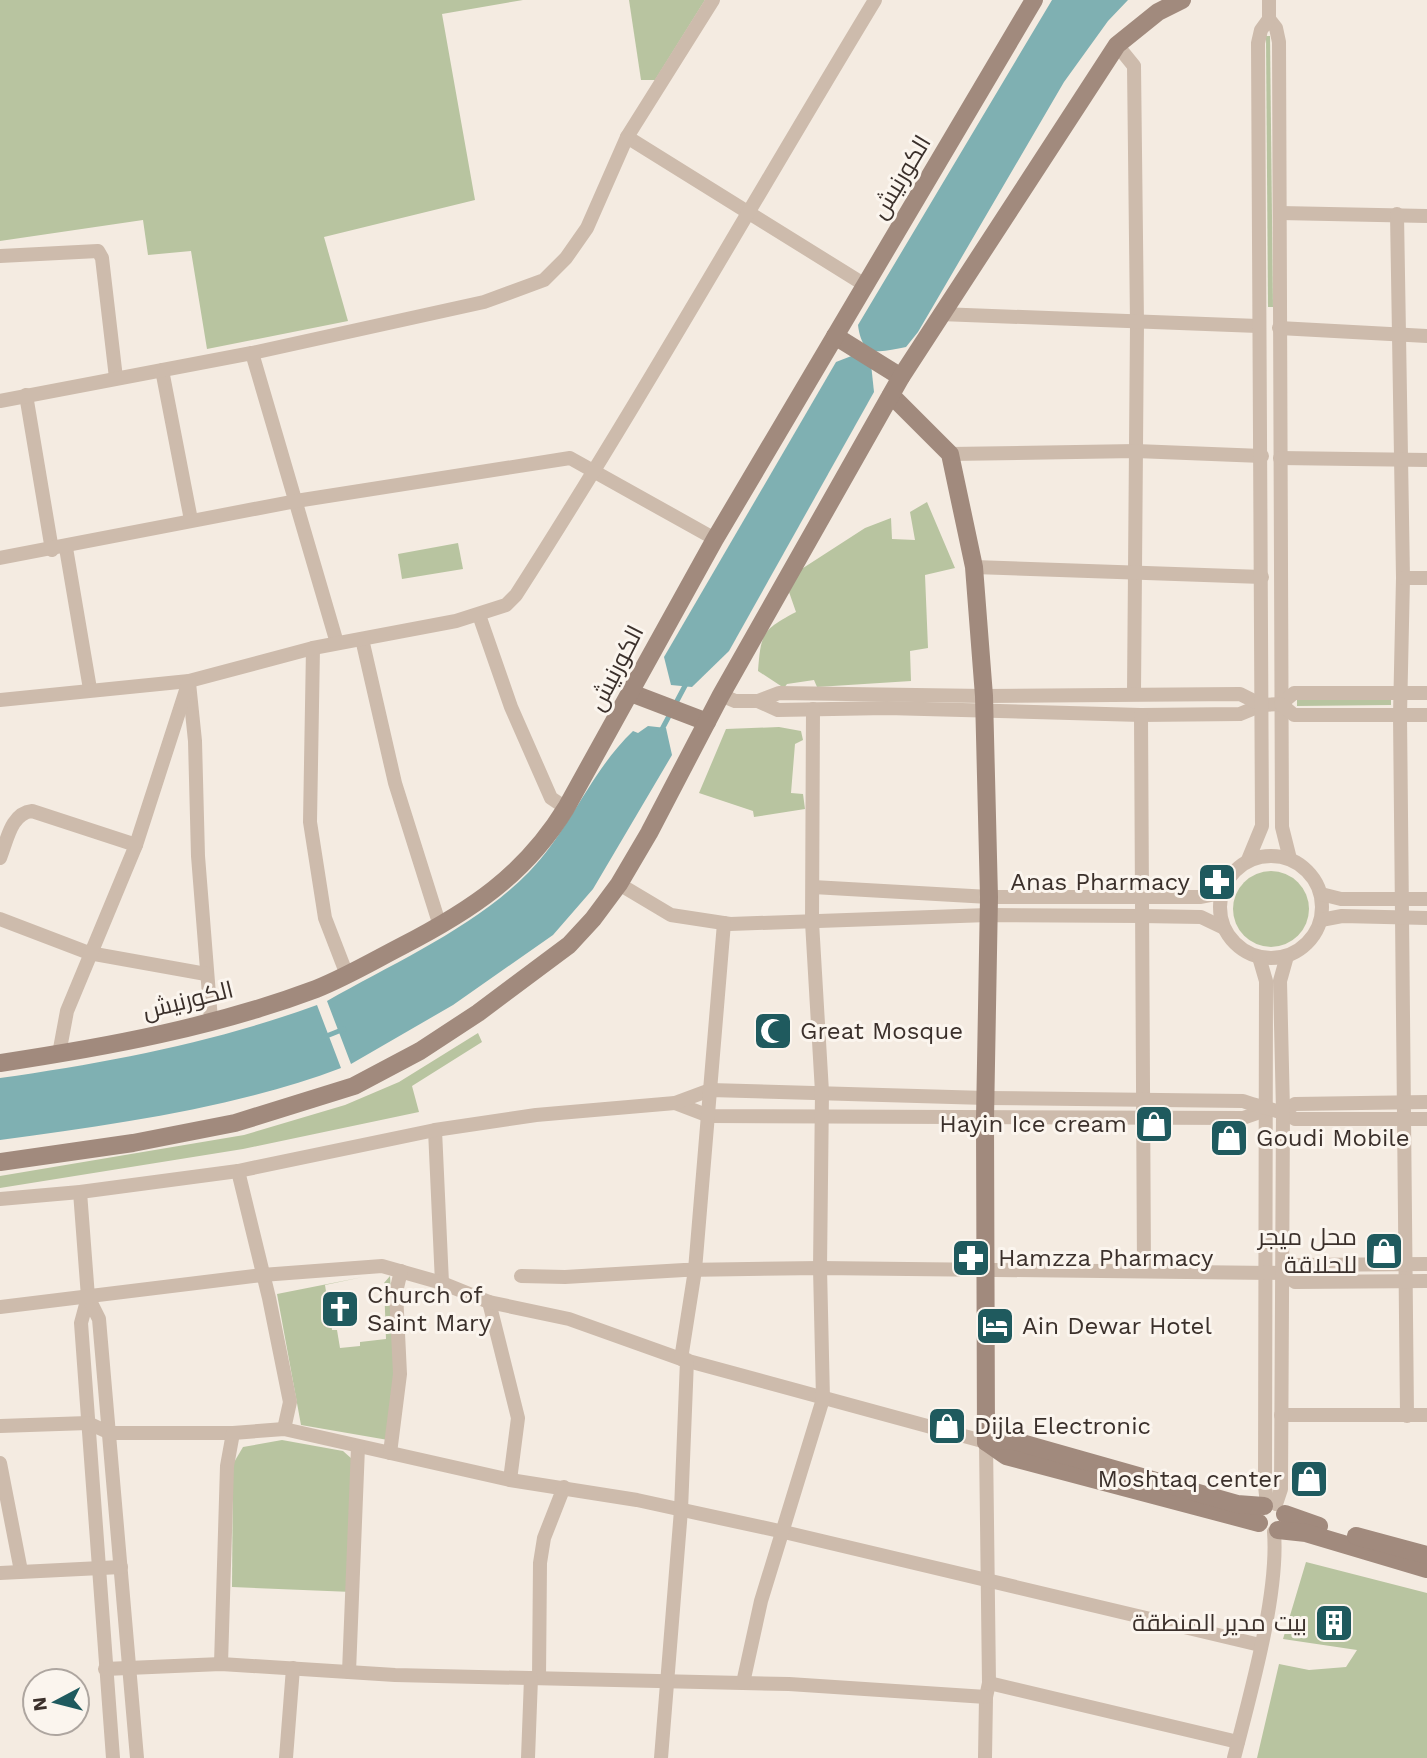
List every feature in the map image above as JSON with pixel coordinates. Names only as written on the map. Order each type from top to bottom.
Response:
[{"type":"main road","name":"الكورنيش","points":[[0,1063],[59,1054],[211,1020],[280,1000],[347,975],[440,926],[501,886],[550,834],[639,696],[651,651],[715,539],[841,340],[865,285],[1034,0]]},
{"type":"main road","points":[[0,1162],[133,1143],[235,1123],[354,1086],[420,1051],[517,986],[569,945],[619,884],[702,720],[721,695],[891,395],[895,373],[940,314],[1117,45],[1158,12],[1182,0]]},
{"type":"main road","points":[[841,340],[895,373]]},
{"type":"main road","points":[[891,395],[950,454],[974,568],[984,704],[988,906],[985,1119],[986,1443],[1011,1440],[1272,1516],[1427,1555]]},
{"type":"main road","points":[[639,696],[702,720]]},
{"type":"main road","points":[[1272,1516],[1306,1533],[1427,1569]]},
{"type":"street","points":[[0,401],[252,353],[484,302],[544,280],[566,258],[587,228],[627,137],[713,0]]},
{"type":"street","points":[[0,700],[189,681],[313,648],[479,615],[506,605],[516,595],[595,471],[746,211],[875,0]]},
{"type":"street","points":[[1269,0],[1269,19],[1276,29],[1279,41],[1282,827],[1290,859]]},
{"type":"street","points":[[1248,860],[1262,826],[1258,43],[1261,30],[1269,19]]},
{"type":"street","points":[[1117,45],[1134,66],[1137,323],[1134,694]]},
{"type":"street","points":[[627,137],[865,285]]},
{"type":"street","points":[[1280,213],[1427,216]]},
{"type":"street","points":[[1397,214],[1403,578],[1400,715],[1406,1102],[1406,1416]]},
{"type":"street","points":[[0,256],[98,251],[102,258],[116,378]]},
{"type":"street","points":[[940,314],[1258,326]]},
{"type":"street","points":[[1279,328],[1427,336]]},
{"type":"street","points":[[252,353],[337,643]]},
{"type":"street","points":[[162,370],[191,520]]},
{"type":"street","points":[[26,395],[90,689]]},
{"type":"street","points":[[950,454],[1136,451],[1262,456]]},
{"type":"street","points":[[0,558],[60,549],[191,520],[296,501],[570,458],[715,539]]},
{"type":"street","points":[[1280,458],[1427,460]]},
{"type":"street","points":[[974,568],[1262,577]]},
{"type":"street","points":[[1403,578],[1427,578]]},
{"type":"street","points":[[479,615],[511,707],[551,798],[566,808]]},
{"type":"street","points":[[362,639],[395,783],[440,926]]},
{"type":"street","points":[[313,648],[310,822],[325,918],[347,975]]},
{"type":"street","points":[[59,1054],[67,1011],[136,845],[189,681]]},
{"type":"street","points":[[189,681],[195,741],[198,856],[211,1020]]},
{"type":"street","points":[[721,695],[736,701],[758,701],[779,692],[1141,715],[1240,714],[1262,705],[1281,704],[1294,693],[1427,693]]},
{"type":"street","points":[[758,701],[778,710],[984,704],[1134,694],[1240,694],[1262,705]]},
{"type":"street","points":[[1281,704],[1294,715],[1427,715]]},
{"type":"street","points":[[743,1682],[761,1601],[823,1398],[820,1268],[822,1092],[812,922],[813,709]]},
{"type":"street","points":[[1141,715],[1144,1270]]},
{"type":"street","points":[[0,858],[16,819],[32,811],[136,845]]},
{"type":"street","points":[[1276,855],[1290,859],[1303,867],[1314,879],[1321,894],[1321,920],[1314,935],[1302,948],[1287,956],[1259,957],[1238,947],[1224,928],[1219,908],[1221,893],[1233,872],[1248,860],[1276,855]]},
{"type":"street","points":[[619,884],[671,915],[724,923],[812,922],[988,906],[1221,893]]},
{"type":"street","points":[[813,887],[988,906],[1201,917],[1224,928]]},
{"type":"street","points":[[1321,894],[1341,899],[1427,899]]},
{"type":"street","points":[[1321,920],[1342,916],[1427,918]]},
{"type":"street","points":[[0,919],[89,953],[206,974]]},
{"type":"street","points":[[661,1758],[681,1510],[684,1359],[695,1270],[724,923]]},
{"type":"street","points":[[1272,1516],[1280,1489],[1283,1111],[1280,981],[1287,956]]},
{"type":"street","points":[[1234,1758],[1260,1644],[1276,1553],[1265,1486],[1266,981],[1259,957]]},
{"type":"street","points":[[0,1199],[80,1192],[238,1171],[435,1130],[536,1115],[675,1103],[710,1090],[986,1098],[1243,1101],[1266,1110],[1283,1111],[1295,1119],[1427,1119]]},
{"type":"street","points":[[1283,1111],[1295,1104],[1427,1102]]},
{"type":"street","points":[[675,1103],[709,1116],[1243,1118],[1266,1110]]},
{"type":"street","points":[[435,1130],[442,1283]]},
{"type":"street","points":[[238,1171],[290,1402],[284,1429]]},
{"type":"street","points":[[80,1192],[88,1297],[81,1323],[113,1758]]},
{"type":"street","points":[[521,1276],[565,1277],[695,1270],[820,1268],[1282,1273],[1295,1265],[1427,1264]]},
{"type":"street","points":[[0,1307],[262,1275],[370,1266],[401,1271],[442,1283],[489,1302],[569,1319],[684,1359],[986,1443],[985,1758]]},
{"type":"street","points":[[390,1453],[400,1374],[396,1293],[401,1271]]},
{"type":"street","points":[[1282,1273],[1295,1282],[1427,1281]]},
{"type":"street","points":[[88,1297],[99,1319],[137,1758]]},
{"type":"street","points":[[489,1302],[518,1418],[510,1480]]},
{"type":"street","points":[[1281,1415],[1427,1415]]},
{"type":"street","points":[[0,1426],[88,1423],[110,1433],[233,1433],[284,1429],[510,1480],[564,1487],[784,1532],[1260,1644]]},
{"type":"street","points":[[221,1664],[227,1466],[233,1433]]},
{"type":"street","points":[[349,1672],[358,1447]]},
{"type":"street","points":[[0,1463],[21,1571]]},
{"type":"street","points":[[528,1758],[544,1538],[564,1487]]},
{"type":"street","points":[[0,1573],[121,1567]]},
{"type":"street","points":[[105,1669],[221,1664],[349,1672],[987,1690],[1238,1742]]},
{"type":"street","points":[[286,1758],[293,1668]]},
{"type":"green space","points":[[0,0],[523,0],[442,14],[475,200],[324,237],[348,321],[207,349],[191,251],[148,255],[143,220],[0,241]]},
{"type":"green space","points":[[629,0],[705,0],[655,80],[641,80]]},
{"type":"green space","points":[[1266,36],[1270,36],[1273,307],[1268,307]]},
{"type":"green space","points":[[927,502],[955,568],[925,575],[928,648],[910,651],[911,681],[817,687],[814,680],[787,684],[784,688],[758,671],[760,648],[765,634],[776,623],[796,612],[789,592],[800,570],[865,528],[891,518],[892,539],[915,540],[910,512]]},
{"type":"green space","points":[[458,543],[463,569],[402,579],[398,554]]},
{"type":"green space","points":[[1391,698],[1391,705],[1297,706],[1297,699]]},
{"type":"green space","points":[[779,727],[801,731],[803,740],[795,744],[791,793],[803,794],[805,809],[754,817],[753,811],[699,793],[726,729]]},
{"type":"green space","points":[[1271,871],[1285,874],[1298,882],[1306,895],[1309,909],[1306,923],[1298,936],[1285,944],[1271,947],[1257,944],[1244,936],[1236,923],[1233,909],[1236,895],[1244,882],[1257,874]]},
{"type":"green space","points":[[478,1033],[482,1042],[412,1086],[419,1112],[243,1149],[0,1188],[0,1176],[244,1135],[345,1105],[399,1082]]},
{"type":"green space","points":[[390,1276],[396,1368],[388,1440],[301,1425],[277,1294],[363,1277],[325,1285],[332,1330],[337,1330],[340,1348],[360,1346],[360,1342],[386,1339],[384,1283]]},
{"type":"green space","points":[[282,1440],[343,1451],[352,1459],[352,1592],[232,1587],[233,1464],[243,1447]]},
{"type":"green space","points":[[1306,1562],[1427,1593],[1427,1758],[1257,1758],[1279,1664],[1309,1670],[1346,1667],[1357,1650],[1283,1639]]},
{"type":"water","points":[[1052,0],[1128,0],[1108,21],[1064,82],[918,332],[906,347],[880,351],[868,348],[860,336],[858,325]]},
{"type":"water","points":[[854,355],[871,364],[874,392],[729,651],[692,687],[671,685],[664,657],[836,362]]},
{"type":"water","points":[[648,726],[666,728],[672,755],[593,889],[553,935],[453,1005],[351,1064],[327,1001],[433,943],[507,892],[543,856],[618,747],[633,731],[638,733]]},
{"type":"water","points":[[317,1005],[341,1068],[301,1082],[216,1104],[129,1121],[0,1140],[0,1078],[161,1050],[239,1030]]},
{"type":"waterway","points":[[660,733],[687,682]]},
{"type":"waterway","points":[[324,1037],[344,1029]]},
{"type":"place","name":"Anas Pharmacy","points":[[1217,882]]},
{"type":"place","name":"Great Mosque","points":[[773,1031]]},
{"type":"place","name":"Hayin Ice cream","points":[[1154,1124]]},
{"type":"place","name":"Goudi Mobile","points":[[1229,1138]]},
{"type":"place","name":"محل ميجر للحلاقة","points":[[1384,1251]]},
{"type":"place","name":"Hamzza Pharmacy","points":[[971,1258]]},
{"type":"place","name":"Church of Saint Mary","points":[[340,1309]]},
{"type":"place","name":"Ain Dewar Hotel","points":[[995,1326]]},
{"type":"place","name":"Dijla Electronic","points":[[947,1426]]},
{"type":"place","name":"Moshtaq center","points":[[1309,1479]]},
{"type":"place","name":"بيت مدير المنطقة","points":[[1334,1623]]}]
